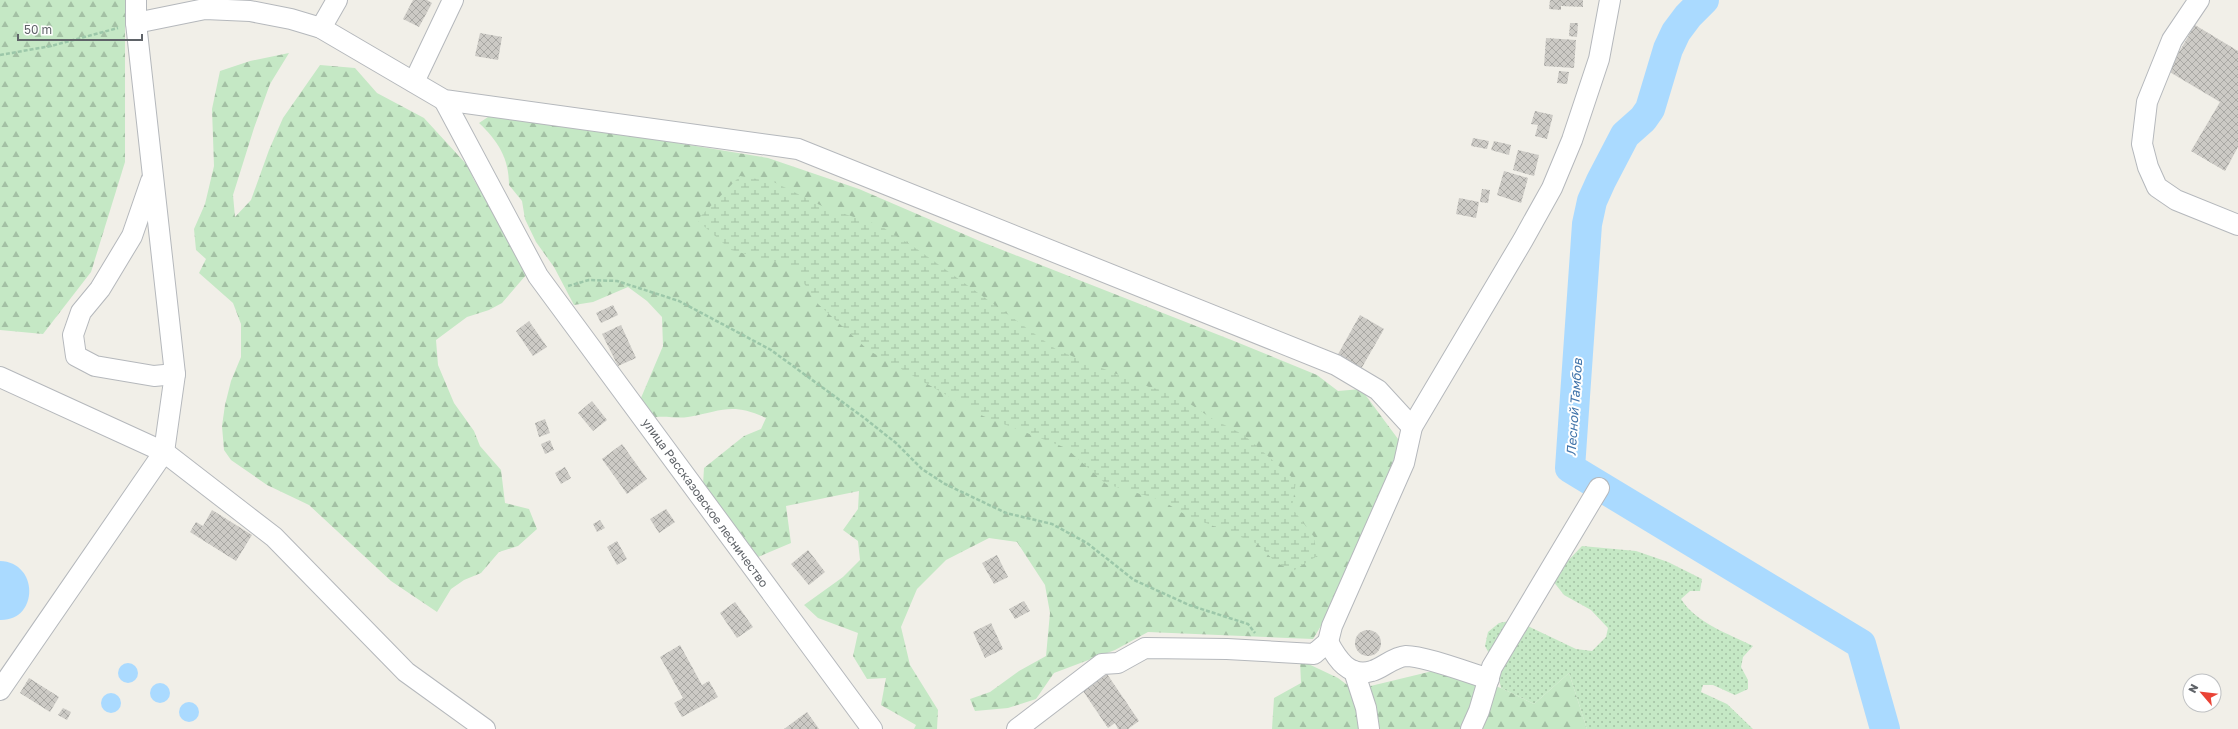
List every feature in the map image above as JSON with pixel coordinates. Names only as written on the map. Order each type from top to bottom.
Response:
[{"type":"street","points":[[3,681],[164,452],[175,374],[136,23],[136,0]]},
{"type":"street","points":[[261,0],[291,19]]},
{"type":"street","points":[[321,28],[337,0]]},
{"type":"street","points":[[414,82],[453,0]]},
{"type":"street","points":[[1017,729],[1102,664],[1118,663],[1145,648],[1314,654],[1328,642],[1332,626],[1404,463],[1412,427],[1523,240],[1552,188],[1572,140],[1599,59],[1610,0]]},
{"type":"street","points":[[2199,0],[2172,40],[2147,102],[2142,144],[2148,167],[2158,187],[2176,200],[2238,226]]},
{"type":"street","points":[[136,23],[205,9],[250,11],[291,19],[321,28],[444,100],[798,149],[1336,365],[1378,390],[1412,427]]},
{"type":"street","name":"улица Рассказовское лесничество","points":[[444,100],[538,276],[872,729]]},
{"type":"street","points":[[153,176],[132,236],[100,289],[82,312],[73,335],[76,356],[95,366],[154,376],[175,374]]},
{"type":"street","points":[[0,377],[164,452],[274,537],[406,672],[485,729]]},
{"type":"street","points":[[1471,729],[1479,711],[1492,667],[1599,488]]},
{"type":"street","points":[[1328,642],[1337,660],[1354,671],[1372,671],[1405,656],[1429,661],[1489,679]]},
{"type":"street","points":[[1354,671],[1366,708],[1369,729]]},
{"type":"path","points":[[0,55],[52,46],[136,23]]},
{"type":"path","points":[[550,292],[589,280],[617,281],[679,301],[771,350],[863,417],[896,443],[922,469],[945,484],[1006,513],[1052,524],[1087,543],[1134,580],[1189,605],[1248,624],[1271,652]]},
{"type":"green space","points":[[0,0],[125,0],[125,162],[91,272],[43,334],[0,330]]},
{"type":"green space","points":[[289,53],[270,84],[254,128],[233,195],[235,217],[251,200],[269,150],[283,118],[320,65],[355,68],[377,93],[424,118],[468,166],[474,180],[506,230],[526,275],[502,303],[489,310],[467,317],[436,340],[438,365],[454,403],[474,431],[480,446],[501,470],[505,503],[529,509],[537,529],[518,546],[499,552],[481,573],[464,580],[451,589],[437,612],[391,581],[309,505],[267,485],[231,460],[224,450],[222,426],[231,381],[241,357],[241,324],[233,303],[199,273],[206,259],[196,250],[194,229],[205,204],[214,166],[212,109],[220,71],[250,61]]},
{"type":"green space","points":[[494,113],[768,158],[859,189],[982,242],[1234,341],[1317,375],[1338,391],[1361,389],[1401,443],[1350,568],[1327,616],[1313,639],[1148,632],[1115,650],[1054,673],[1036,699],[1008,708],[975,711],[970,699],[990,692],[1019,671],[1046,656],[1050,613],[1045,585],[1017,542],[989,538],[946,560],[917,589],[901,627],[910,665],[938,710],[937,729],[914,729],[916,725],[881,705],[886,678],[867,679],[853,656],[858,633],[818,618],[804,605],[843,577],[860,560],[858,541],[843,530],[858,509],[859,491],[786,506],[791,543],[758,557],[745,547],[703,485],[704,468],[744,436],[761,429],[766,418],[744,410],[727,409],[700,415],[651,418],[638,405],[663,346],[662,317],[647,301],[628,287],[593,302],[574,305],[554,267],[536,242],[525,219],[522,201],[509,185],[505,158],[492,136],[479,123]]},
{"type":"green space","points":[[740,176],[774,182],[826,208],[879,225],[917,249],[1057,350],[1149,387],[1174,393],[1211,418],[1244,435],[1296,481],[1292,508],[1314,537],[1317,556],[1293,571],[1275,562],[1258,544],[1186,515],[1161,500],[1106,484],[1066,448],[983,416],[868,350],[818,304],[793,267],[731,250],[697,220]]},
{"type":"green space","points":[[1582,546],[1636,551],[1668,562],[1702,579],[1700,591],[1690,591],[1681,599],[1687,607],[1695,615],[1714,627],[1753,646],[1743,657],[1741,667],[1748,680],[1748,689],[1735,695],[1713,685],[1703,685],[1701,692],[1727,704],[1753,729],[1587,729],[1569,673],[1534,704],[1501,688],[1496,666],[1485,646],[1488,632],[1499,623],[1515,620],[1576,649],[1592,651],[1606,637],[1608,628],[1591,610],[1564,595],[1553,581],[1561,568]]},
{"type":"green space","points":[[1300,660],[1338,678],[1354,690],[1441,669],[1501,688],[1534,704],[1569,673],[1587,729],[1272,729],[1274,698],[1301,683]]},
{"type":"water","points":[[0,561],[13,564],[22,571],[27,580],[29,591],[27,602],[22,611],[13,618],[0,620]]},
{"type":"water","points":[[124,663],[132,663],[138,669],[138,677],[132,683],[124,683],[118,677],[118,669]]},
{"type":"water","points":[[156,683],[164,683],[170,689],[170,697],[164,703],[156,703],[150,697],[150,689]]},
{"type":"water","points":[[107,693],[115,693],[121,699],[121,707],[115,713],[107,713],[101,707],[101,699]]},
{"type":"water","points":[[185,702],[193,702],[199,708],[199,716],[193,722],[185,722],[179,716],[179,708]]},
{"type":"building","points":[[413,0],[427,0],[432,3],[419,27],[403,19]]},
{"type":"building","points":[[1550,0],[1583,0],[1583,7],[1561,6],[1561,10],[1549,9]]},
{"type":"building","points":[[1570,23],[1578,23],[1577,37],[1569,36]]},
{"type":"building","points":[[2195,25],[2238,51],[2238,147],[2225,171],[2191,151],[2220,102],[2168,71]]},
{"type":"building","points":[[480,33],[502,37],[498,60],[475,56]]},
{"type":"building","points":[[1546,38],[1576,40],[1574,68],[1544,66]]},
{"type":"building","points":[[1559,71],[1569,72],[1567,84],[1557,83]]},
{"type":"building","points":[[1535,111],[1553,115],[1547,139],[1535,136],[1538,125],[1531,124]]},
{"type":"building","points":[[1473,138],[1489,141],[1487,149],[1471,146]]},
{"type":"building","points":[[1494,141],[1511,145],[1509,155],[1491,150]]},
{"type":"building","points":[[1518,150],[1539,155],[1534,176],[1513,170]]},
{"type":"building","points":[[1504,171],[1528,178],[1521,203],[1497,195]]},
{"type":"building","points":[[1482,189],[1490,190],[1488,203],[1480,202]]},
{"type":"building","points":[[1459,198],[1479,202],[1476,218],[1456,214]]},
{"type":"building","points":[[613,305],[618,315],[601,323],[596,313]]},
{"type":"building","points":[[1360,315],[1384,329],[1361,369],[1337,356]]},
{"type":"building","points":[[529,321],[547,347],[533,356],[516,331]]},
{"type":"building","points":[[621,325],[636,358],[618,366],[602,334]]},
{"type":"building","points":[[592,401],[607,420],[593,431],[578,413]]},
{"type":"building","points":[[545,419],[550,433],[539,437],[535,423]]},
{"type":"building","points":[[550,440],[554,450],[545,454],[541,444]]},
{"type":"building","points":[[622,444],[647,479],[627,494],[602,459]]},
{"type":"building","points":[[565,467],[571,478],[561,484],[555,473]]},
{"type":"building","points":[[666,509],[675,522],[659,533],[650,519]]},
{"type":"building","points":[[212,510],[252,535],[236,561],[190,532],[196,522],[203,526]]},
{"type":"building","points":[[600,520],[605,528],[597,532],[593,524]]},
{"type":"building","points":[[617,541],[627,559],[617,565],[607,547]]},
{"type":"building","points":[[808,550],[825,572],[809,585],[791,564]]},
{"type":"building","points":[[997,555],[1008,577],[994,584],[982,563]]},
{"type":"building","points":[[1024,601],[1030,611],[1015,619],[1009,609]]},
{"type":"building","points":[[735,602],[753,627],[737,638],[720,613]]},
{"type":"building","points":[[991,623],[1003,649],[985,658],[973,632]]},
{"type":"building","points":[[1368,630],[1377,634],[1381,643],[1377,652],[1368,656],[1359,652],[1355,643],[1359,634]]},
{"type":"building","points":[[680,645],[702,685],[709,681],[718,697],[682,717],[674,703],[683,698],[660,657]]},
{"type":"building","points":[[1107,674],[1139,721],[1128,729],[1118,729],[1115,723],[1108,728],[1083,691]]},
{"type":"building","points":[[29,678],[59,697],[50,712],[20,693]]},
{"type":"building","points":[[63,708],[71,712],[67,720],[58,715]]},
{"type":"building","points":[[807,712],[819,729],[784,729]]},
{"type":"waterway","name":"Лесной Тамбов","points":[[1704,0],[1688,16],[1676,32],[1668,49],[1650,109],[1643,119],[1625,135],[1592,201],[1587,224],[1570,468],[1861,644],[1885,729]]}]
